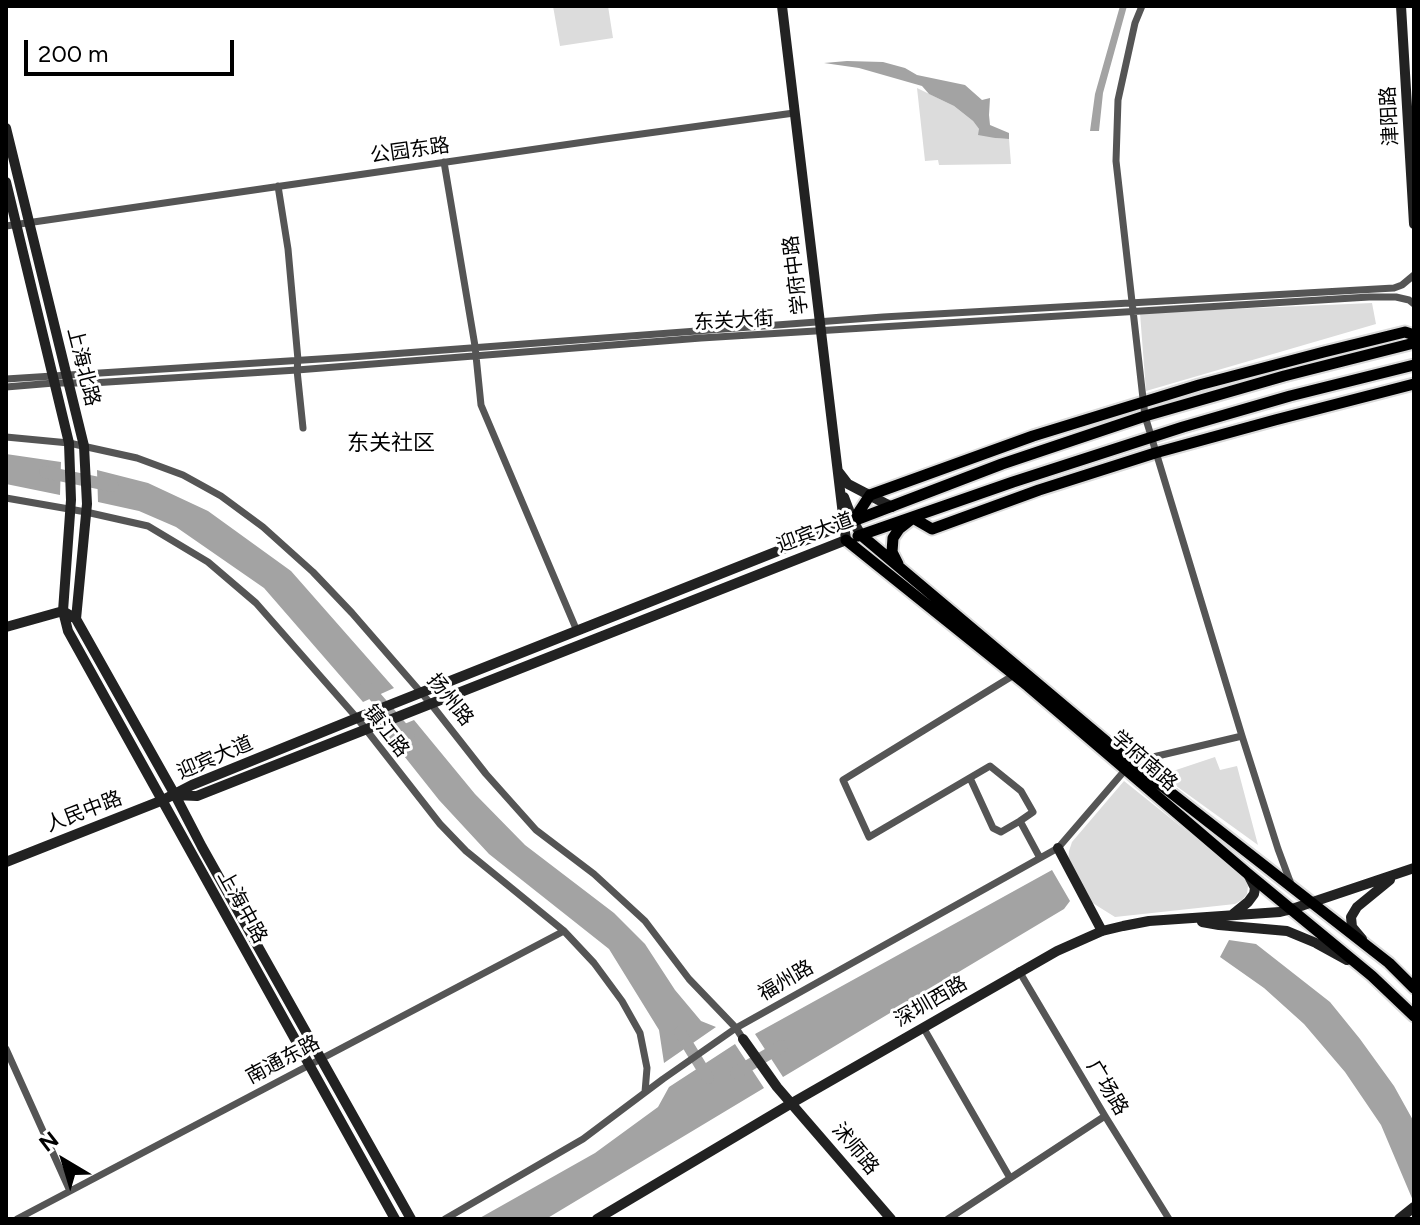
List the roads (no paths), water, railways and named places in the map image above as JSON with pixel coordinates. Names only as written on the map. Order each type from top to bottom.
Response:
[{"type":"main road","name":"学府中路","points":[[782,6],[836,468],[848,523]]},
{"type":"main road","name":"津阳路","points":[[1401,6],[1414,224]]},
{"type":"main road","name":"上海北路","points":[[6,128],[85,451],[86,508],[76,619]]},
{"type":"main road","name":"上海北路","points":[[6,182],[11,225],[70,447],[70,505],[63,611]]},
{"type":"main road","points":[[846,540],[848,523],[870,495],[1033,436],[1143,402],[1351,345],[1405,332],[1414,335]]},
{"type":"main road","name":"迎宾大道","points":[[175,795],[192,785],[362,716],[1002,464],[1145,416],[1414,343]]},
{"type":"main road","name":"迎宾大道","points":[[175,795],[197,796],[689,600],[846,540],[1013,482],[1290,396],[1414,365]]},
{"type":"main road","points":[[902,572],[892,552],[893,538],[913,518],[932,529],[1155,453],[1414,384]]},
{"type":"main road","points":[[836,468],[848,484],[892,507]]},
{"type":"main road","points":[[848,523],[861,535]]},
{"type":"main road","name":"学府南路","points":[[861,535],[1414,1016]]},
{"type":"main road","name":"学府南路","points":[[846,540],[1129,766],[1314,903],[1389,963],[1414,988]]},
{"type":"main road","points":[[6,627],[63,611],[76,619]]},
{"type":"main road","name":"上海中路","points":[[63,611],[68,631],[395,1219]]},
{"type":"main road","name":"上海中路","points":[[76,619],[411,1219]]},
{"type":"main road","name":"人民中路","points":[[6,862],[175,795]]},
{"type":"main road","points":[[1058,848],[1102,931]]},
{"type":"main road","name":"深圳西路","points":[[597,1219],[1019,971],[1102,931],[1149,921],[1292,909],[1414,868]]},
{"type":"main road","points":[[1232,916],[1254,894],[1255,888],[1247,873]]},
{"type":"main road","points":[[1365,944],[1352,927],[1351,917],[1357,907],[1398,873]]},
{"type":"main road","points":[[1189,919],[1287,931],[1316,943],[1365,971]]},
{"type":"main road","name":"扬州路","points":[[743,1039],[792,1103]]},
{"type":"main road","name":"沭师路","points":[[792,1103],[891,1219]]},
{"type":"street","points":[[1142,6],[1135,23],[1118,100],[1116,161],[1145,416],[1291,886]]},
{"type":"street","name":"公园东路","points":[[11,225],[794,113]]},
{"type":"street","points":[[444,162],[483,409],[577,631]]},
{"type":"street","points":[[278,186],[288,249],[303,428]]},
{"type":"street","name":"东关大街","points":[[54,379],[298,360],[475,351],[1394,288],[1414,275]]},
{"type":"street","name":"东关大街","points":[[1134,306],[1369,297],[1396,297],[1414,304]]},
{"type":"street","name":"东关大街","points":[[68,379],[92,383],[297,370],[475,351]]},
{"type":"street","points":[[6,379],[54,379]]},
{"type":"street","points":[[6,387],[54,379]]},
{"type":"street","name":"扬州路","points":[[6,437],[137,458],[183,475],[221,496],[263,527],[323,582],[422,693],[486,774],[536,830],[594,874],[645,921],[689,979],[743,1039]]},
{"type":"street","name":"镇江路","points":[[6,498],[86,508],[148,526],[208,562],[256,603],[362,716],[432,815],[466,851],[564,931],[594,963],[622,1001],[640,1033],[647,1068],[645,1093]]},
{"type":"street","points":[[970,778],[993,828],[1001,832],[1033,812],[1021,791],[990,766],[869,837],[843,780],[1014,675]]},
{"type":"street","points":[[1129,766],[1242,736]]},
{"type":"street","name":"福州路","points":[[445,1219],[583,1139],[736,1028],[1058,848],[1129,766]]},
{"type":"street","points":[[1020,821],[1040,858]]},
{"type":"street","name":"南通东路","points":[[17,1219],[564,931]]},
{"type":"street","name":"广场路","points":[[1019,971],[1169,1219]]},
{"type":"street","points":[[923,1027],[1010,1178]]},
{"type":"street","points":[[6,1049],[70,1191]]},
{"type":"street","points":[[948,1219],[1105,1116]]},
{"type":"waterway","points":[[45,472],[113,486]]},
{"type":"waterway","points":[[366,686],[409,736]]},
{"type":"waterway","points":[[680,1032],[708,1078]]},
{"type":"waterway","points":[[736,1073],[782,1046]]},
{"type":"district","name":"东关社区","points":[[391,444]]}]
